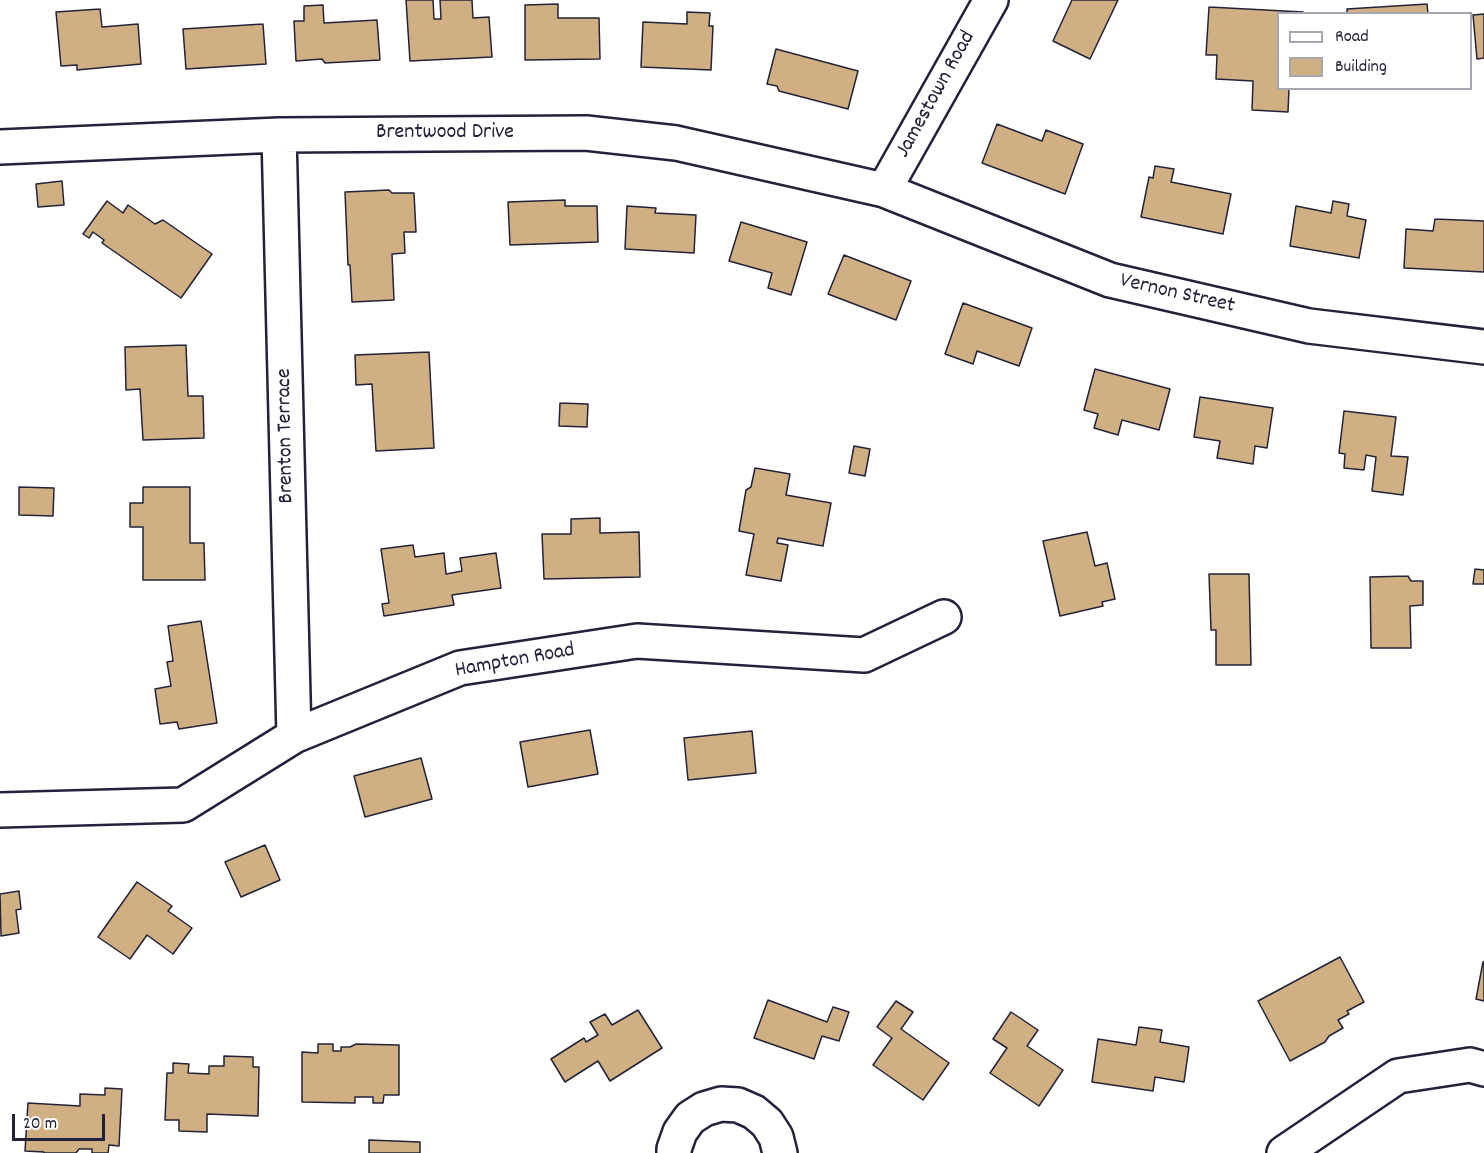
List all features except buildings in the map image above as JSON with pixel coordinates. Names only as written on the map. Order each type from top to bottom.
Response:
[{"type":"street","name":"Jamestown Road","points":[[884,190],[991,0]]},
{"type":"street","name":"Brentwood Drive","points":[[0,147],[279,135],[586,133],[676,143],[884,190]]},
{"type":"street","name":"Brenton Terrace","points":[[279,135],[294,736]]},
{"type":"street","name":"Vernon Street","points":[[884,190],[1110,280],[1309,326],[1484,348]]},
{"type":"street","name":"Hampton Road","points":[[0,810],[183,805],[294,736],[460,669],[637,641],[864,655],[944,617]]},
{"type":"street","points":[[1284,1153],[1398,1076],[1470,1065],[1484,1069]]},
{"type":"street","points":[[674,1153],[680,1132],[690,1118],[704,1109],[721,1104],[738,1105],[754,1112],[767,1123],[776,1137],[780,1153]]}]
